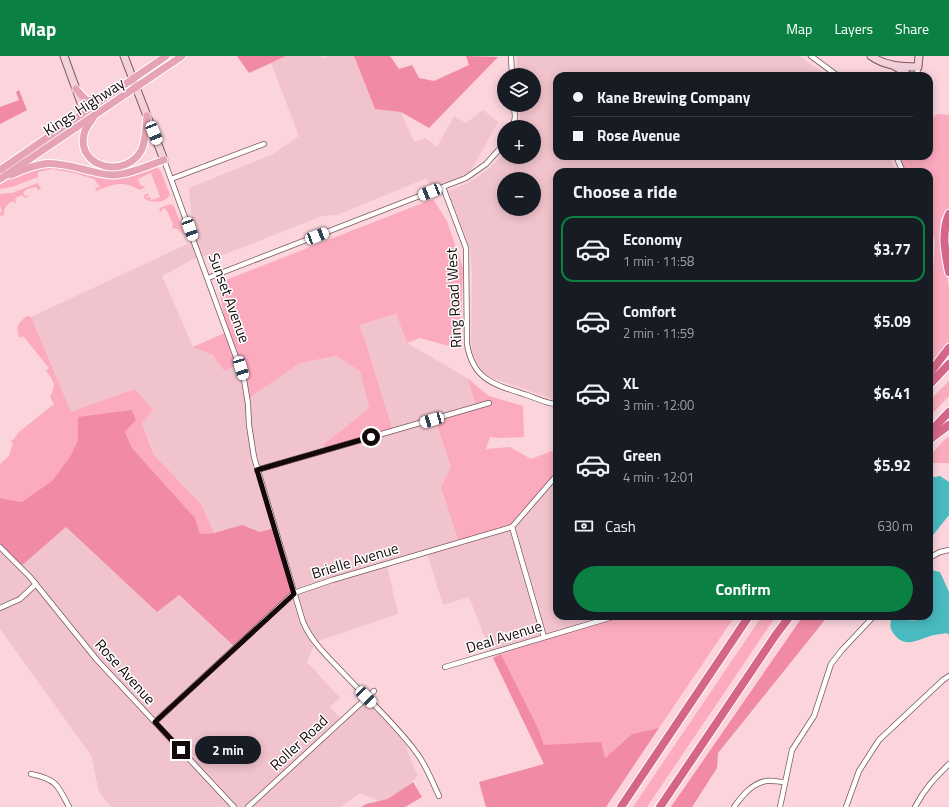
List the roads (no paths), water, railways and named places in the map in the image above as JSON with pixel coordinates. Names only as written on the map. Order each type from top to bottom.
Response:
[{"type":"highway","points":[[949,214],[944,232],[944,245],[949,272]]},
{"type":"highway","points":[[933,369],[949,348]]},
{"type":"highway","points":[[933,381],[949,364]]},
{"type":"highway","points":[[933,429],[949,412]]},
{"type":"highway","points":[[933,437],[949,425]]},
{"type":"highway","points":[[621,807],[745,620]]},
{"type":"highway","points":[[660,807],[787,620]]},
{"type":"main road","name":"Kings Highway","points":[[0,170],[166,56]]},
{"type":"main road","name":"Kings Highway","points":[[0,179],[182,56]]},
{"type":"main road","points":[[76,89],[86,100],[98,102]]},
{"type":"main road","points":[[97,114],[84,132],[84,147],[88,155],[95,162],[112,168],[127,164],[139,154],[145,140],[147,116]]},
{"type":"main road","points":[[0,179],[32,166],[50,162],[66,164],[112,176],[123,174],[164,160]]},
{"type":"street","points":[[64,56],[81,103],[81,114]]},
{"type":"street","name":"Sunset Avenue","points":[[124,56],[208,278],[244,379],[248,404],[250,435],[257,470],[303,622],[308,633],[416,752],[426,768],[439,796]]},
{"type":"street","points":[[511,56],[512,68]]},
{"type":"street","points":[[811,56],[833,72]]},
{"type":"street","points":[[871,56],[877,61],[894,66],[903,72]]},
{"type":"street","points":[[917,72],[919,56]]},
{"type":"street","points":[[894,66],[918,67]]},
{"type":"street","points":[[171,179],[264,144]]},
{"type":"street","points":[[208,278],[466,178],[480,169],[497,152]]},
{"type":"street","name":"Ring Road West","points":[[443,187],[466,248],[467,344],[469,357],[475,368],[483,377],[491,382],[553,403]]},
{"type":"street","points":[[257,470],[489,403]]},
{"type":"street","points":[[544,637],[512,527],[553,480]]},
{"type":"street","name":"Brielle Avenue","points":[[155,722],[294,594],[332,580],[512,527]]},
{"type":"street","name":"Rose Avenue","points":[[0,547],[36,584],[97,660],[234,807]]},
{"type":"street","points":[[933,556],[949,550]]},
{"type":"street","points":[[0,608],[20,599],[36,584]]},
{"type":"street","name":"Deal Avenue","points":[[444,667],[602,620]]},
{"type":"street","points":[[780,807],[792,750],[814,716],[831,664],[870,620]]},
{"type":"street","points":[[846,807],[859,771],[879,740],[949,676]]},
{"type":"street","name":"Roller Road","points":[[248,807],[374,691]]},
{"type":"street","points":[[915,807],[923,792],[949,764]]},
{"type":"street","points":[[31,774],[45,777],[55,783],[69,807]]},
{"type":"street","points":[[734,807],[749,789],[758,784],[766,781],[785,782]]},
{"type":"water","points":[[940,476],[949,482],[949,515],[933,535],[933,477]]},
{"type":"water","points":[[933,570],[940,572],[949,592],[949,635],[947,633],[934,635],[913,642],[898,639],[890,626],[891,620],[933,620]]}]
